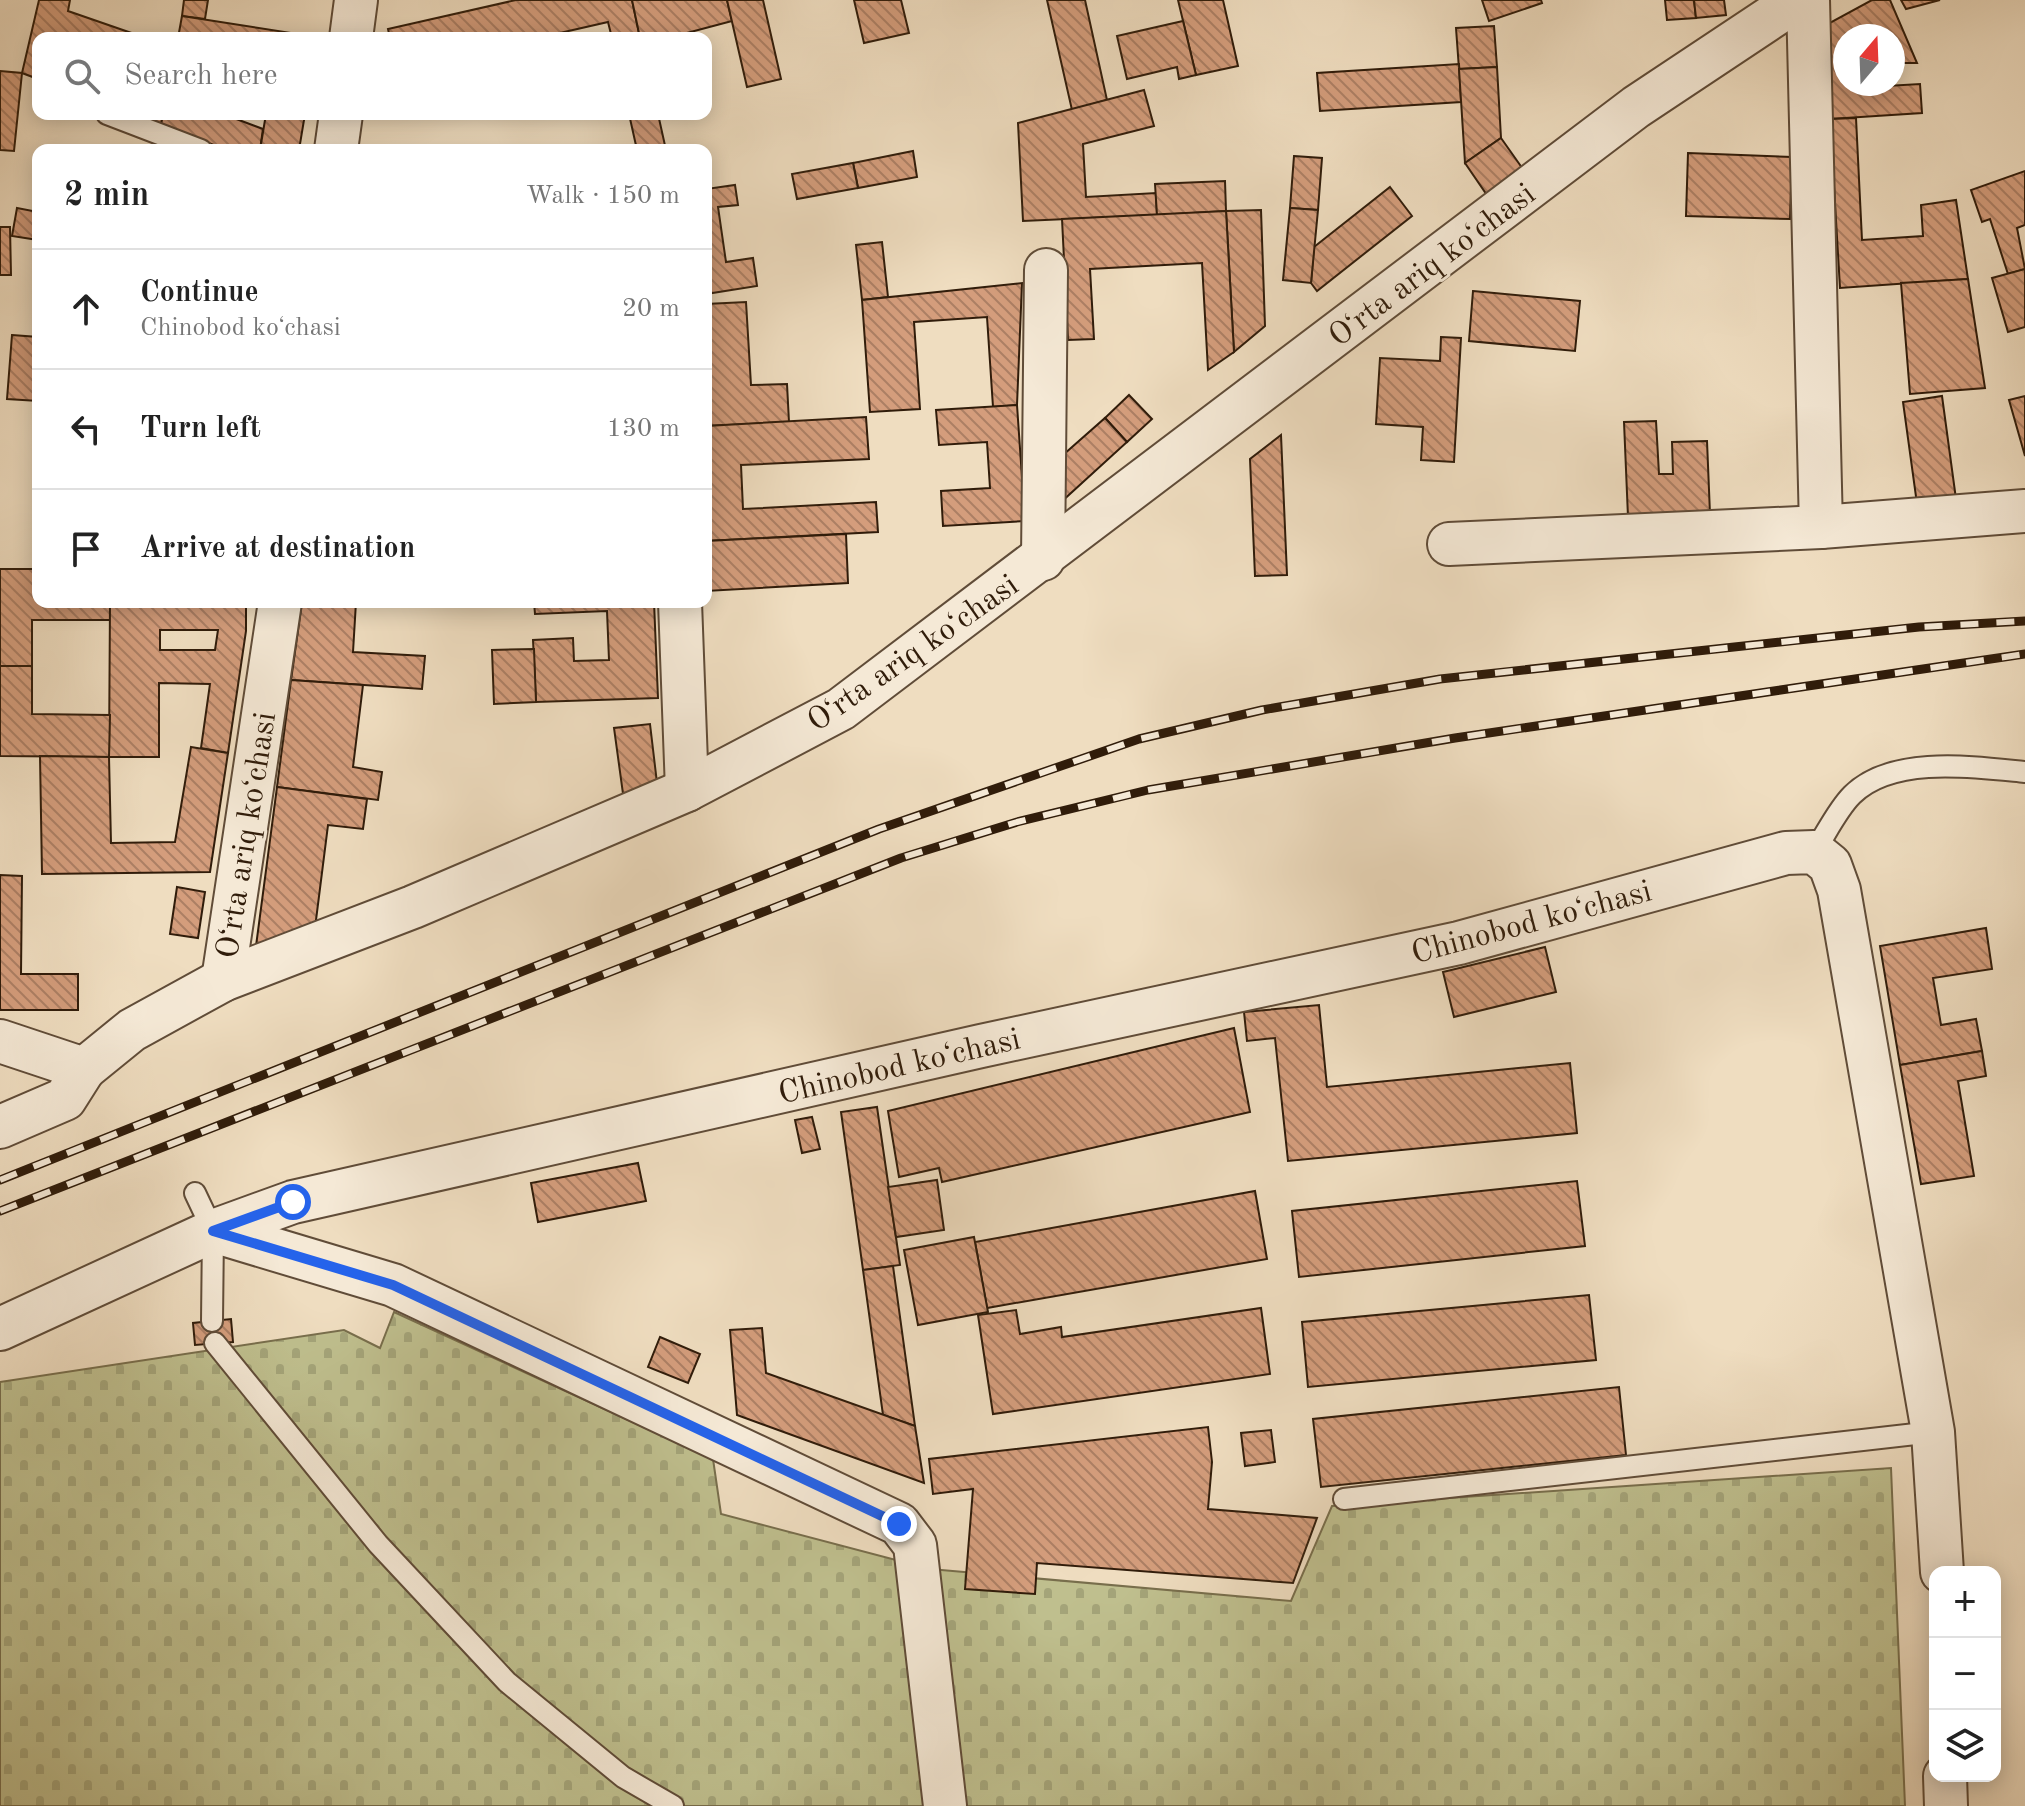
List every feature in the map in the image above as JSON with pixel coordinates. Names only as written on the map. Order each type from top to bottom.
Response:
[{"type":"street","points":[[352,32],[356,0]]},
{"type":"street","name":"Oʻrta ariq koʻchasi","points":[[279,608],[223,980],[413,907],[687,790],[841,709],[1636,107],[1797,0]]},
{"type":"street","points":[[1808,0],[1821,527]]},
{"type":"street","points":[[337,144],[340,120]]},
{"type":"street","points":[[1043,559],[1046,270]]},
{"type":"street","points":[[1449,544],[1821,527],[2025,511]]},
{"type":"street","points":[[680,608],[687,790]]},
{"type":"street","points":[[1814,852],[1830,865],[1839,890],[1933,1432],[1942,1566]]},
{"type":"street","name":"Chinobod koʻchasi","points":[[0,1329],[213,1231],[293,1202],[981,1046],[1459,943],[1786,853],[1814,852]]},
{"type":"street","points":[[0,1127],[65,1099],[84,1069],[132,1030],[223,980]]},
{"type":"street","points":[[0,1041],[84,1069]]},
{"type":"street","points":[[213,1231],[393,1285],[899,1524],[915,1545],[945,1806]]},
{"type":"street","points":[[1945,1782],[1946,1806]]},
{"type":"lane","points":[[123,120],[185,144]]},
{"type":"lane","points":[[1814,852],[1853,794],[1888,775],[1939,764],[2025,772]]},
{"type":"lane","points":[[195,1193],[213,1231],[212,1321]]},
{"type":"lane","points":[[215,1343],[378,1544],[507,1682],[623,1777],[673,1806]]},
{"type":"lane","points":[[1344,1499],[1933,1432]]},
{"type":"green space","points":[[394,1312],[713,1459],[721,1514],[930,1569],[1291,1601],[1332,1506],[1891,1468],[1905,1806],[0,1806],[0,1382],[344,1330],[380,1348]]},
{"type":"building","points":[[39,0],[70,0],[68,11],[129,32],[32,32],[32,77],[22,73]]},
{"type":"building","points":[[184,0],[208,0],[205,19],[182,16]]},
{"type":"building","points":[[516,0],[632,0],[639,32],[610,32],[608,22],[564,32],[389,32],[388,29]]},
{"type":"building","points":[[632,0],[727,0],[732,21],[691,32],[639,32]]},
{"type":"building","points":[[727,0],[763,0],[781,79],[747,87]]},
{"type":"building","points":[[854,0],[901,0],[909,33],[864,43]]},
{"type":"building","points":[[1047,0],[1085,0],[1107,100],[1072,110]]},
{"type":"building","points":[[1178,0],[1223,0],[1238,66],[1196,75]]},
{"type":"building","points":[[1482,0],[1541,0],[1542,3],[1489,21]]},
{"type":"building","points":[[1665,0],[1694,0],[1696,18],[1667,20]]},
{"type":"building","points":[[1694,0],[1724,0],[1726,15],[1696,18]]},
{"type":"building","points":[[1872,0],[1890,0],[1900,24],[1833,24],[1833,96],[1905,96],[1905,85],[1920,84],[1922,113],[1830,119],[1824,26]]},
{"type":"building","points":[[1901,0],[1940,0],[1906,9]]},
{"type":"building","points":[[182,16],[285,32],[179,32]]},
{"type":"building","points":[[1183,21],[1196,75],[1179,79],[1177,67],[1127,79],[1117,36]]},
{"type":"building","points":[[1494,26],[1497,67],[1459,69],[1456,28]]},
{"type":"building","points":[[1905,35],[1917,63],[1905,63]]},
{"type":"building","points":[[1459,64],[1461,102],[1320,111],[1317,73]]},
{"type":"building","points":[[1497,67],[1501,138],[1465,163],[1459,69]]},
{"type":"building","points":[[0,71],[22,73],[14,151],[0,150]]},
{"type":"building","points":[[1144,90],[1154,126],[1083,144],[1086,197],[1156,193],[1157,215],[1023,221],[1018,123]]},
{"type":"building","points":[[1856,118],[1862,240],[1923,236],[1921,205],[1956,200],[1968,279],[1840,288],[1830,119]]},
{"type":"building","points":[[162,120],[239,120],[263,129],[261,144],[211,144],[161,125]]},
{"type":"building","points":[[265,120],[304,120],[300,144],[261,144]]},
{"type":"building","points":[[630,120],[659,120],[665,144],[636,144]]},
{"type":"building","points":[[1501,138],[1525,172],[1489,198],[1465,163]]},
{"type":"building","points":[[913,151],[917,177],[858,188],[853,163]]},
{"type":"building","points":[[1688,153],[1792,157],[1790,219],[1686,216]]},
{"type":"building","points":[[1294,156],[1322,158],[1318,210],[1290,208]]},
{"type":"building","points":[[853,163],[858,188],[797,199],[792,174]]},
{"type":"building","points":[[2025,171],[2025,225],[2017,228],[2025,269],[2008,274],[1990,219],[1982,222],[1971,190]]},
{"type":"building","points":[[1225,181],[1226,211],[1157,215],[1155,184]]},
{"type":"building","points":[[735,185],[738,205],[718,207],[726,262],[753,258],[757,286],[712,293],[712,188]]},
{"type":"building","points":[[1390,187],[1412,216],[1317,291],[1311,283],[1314,247]]},
{"type":"building","points":[[17,208],[32,211],[32,239],[12,236]]},
{"type":"building","points":[[1290,208],[1318,210],[1311,283],[1283,280]]},
{"type":"building","points":[[1261,210],[1265,326],[1234,352],[1226,211]]},
{"type":"building","points":[[1226,211],[1234,352],[1208,370],[1202,263],[1090,269],[1094,339],[1068,340],[1062,219]]},
{"type":"building","points":[[0,227],[10,227],[11,275],[0,275]]},
{"type":"building","points":[[882,242],[888,297],[862,300],[856,245]]},
{"type":"building","points":[[2025,269],[2025,327],[2008,332],[1992,278]]},
{"type":"building","points":[[1968,279],[1985,388],[1910,394],[1901,283]]},
{"type":"building","points":[[1022,283],[1017,405],[993,407],[987,317],[914,322],[920,409],[870,412],[862,300]]},
{"type":"building","points":[[1473,291],[1580,301],[1575,351],[1469,341]]},
{"type":"building","points":[[746,302],[751,385],[787,384],[789,422],[712,426],[712,304]]},
{"type":"building","points":[[12,335],[32,337],[32,401],[7,399]]},
{"type":"building","points":[[1441,337],[1461,338],[1454,462],[1421,460],[1423,427],[1376,424],[1380,358],[1440,361]]},
{"type":"building","points":[[1129,395],[1152,419],[1127,442],[1105,418]]},
{"type":"building","points":[[1942,396],[1956,499],[1917,504],[1903,402]]},
{"type":"building","points":[[2025,396],[2025,456],[2009,400]]},
{"type":"building","points":[[1017,405],[1025,521],[943,526],[941,491],[990,488],[987,442],[939,445],[936,410]]},
{"type":"building","points":[[866,417],[869,459],[741,465],[743,509],[876,502],[878,532],[712,541],[712,426]]},
{"type":"building","points":[[1105,418],[1127,442],[1060,503],[1063,455]]},
{"type":"building","points":[[1656,421],[1659,474],[1673,474],[1672,442],[1707,441],[1710,514],[1628,517],[1624,422]]},
{"type":"building","points":[[1281,435],[1287,575],[1255,576],[1250,459]]},
{"type":"building","points":[[846,534],[848,583],[712,591],[712,541]]},
{"type":"building","points":[[0,569],[32,569],[32,608],[110,608],[110,620],[32,620],[32,666],[0,666]]},
{"type":"building","points":[[110,608],[246,608],[246,631],[228,753],[201,748],[210,684],[159,683],[159,757],[109,757]],"holes":[[[160,630],[218,630],[215,650],[160,650]]]},
{"type":"building","points":[[301,608],[356,608],[353,652],[425,656],[422,689],[291,680]]},
{"type":"building","points":[[534,608],[654,608],[658,698],[536,702],[533,640],[573,638],[574,661],[609,660],[607,611],[535,614]]},
{"type":"building","points":[[534,649],[536,702],[494,704],[492,650]]},
{"type":"building","points":[[0,666],[32,666],[32,714],[110,715],[109,757],[0,756]]},
{"type":"building","points":[[291,680],[363,685],[353,767],[382,772],[378,800],[277,787]]},
{"type":"building","points":[[650,724],[657,783],[624,801],[614,728]]},
{"type":"building","points":[[191,747],[228,753],[210,872],[42,874],[40,756],[109,757],[111,843],[175,842]]},
{"type":"building","points":[[277,787],[367,799],[363,829],[328,825],[315,928],[256,946]]},
{"type":"building","points":[[0,875],[22,876],[21,974],[78,974],[78,1010],[0,1010]]},
{"type":"building","points":[[177,887],[205,892],[198,938],[170,934]]},
{"type":"building","points":[[1986,928],[1992,969],[1933,978],[1941,1025],[1976,1019],[1982,1051],[1900,1065],[1880,946]]},
{"type":"building","points":[[1545,947],[1556,992],[1454,1017],[1443,972]]},
{"type":"building","points":[[1319,1005],[1327,1087],[1570,1063],[1577,1133],[1288,1161],[1275,1038],[1247,1041],[1244,1012]]},
{"type":"building","points":[[1234,1028],[1250,1112],[942,1182],[939,1168],[899,1177],[888,1111]]},
{"type":"building","points":[[1982,1051],[1986,1076],[1958,1081],[1974,1176],[1921,1184],[1900,1065]]},
{"type":"building","points":[[877,1107],[900,1265],[863,1270],[841,1112]]},
{"type":"building","points":[[812,1117],[820,1149],[802,1153],[795,1120]]},
{"type":"building","points":[[638,1163],[646,1201],[538,1222],[531,1183]]},
{"type":"building","points":[[937,1180],[944,1230],[896,1237],[888,1187]]},
{"type":"building","points":[[1577,1181],[1585,1246],[1299,1277],[1292,1211]]},
{"type":"building","points":[[1255,1191],[1267,1259],[987,1308],[975,1242]]},
{"type":"building","points":[[974,1237],[988,1312],[918,1325],[904,1250]]},
{"type":"building","points":[[893,1266],[915,1426],[883,1415],[863,1270]]},
{"type":"building","points":[[1589,1295],[1596,1360],[1308,1387],[1302,1322]]},
{"type":"building","points":[[1261,1308],[1270,1374],[993,1414],[978,1315],[1016,1310],[1020,1334],[1061,1327],[1062,1337]]},
{"type":"building","points":[[231,1319],[233,1342],[195,1345],[193,1323]]},
{"type":"building","points":[[762,1328],[766,1373],[915,1426],[924,1483],[737,1415],[730,1330]]},
{"type":"building","points":[[660,1337],[700,1354],[688,1383],[648,1367]]},
{"type":"building","points":[[1619,1387],[1626,1455],[1321,1487],[1313,1419]]},
{"type":"building","points":[[1208,1427],[1212,1462],[1208,1509],[1317,1518],[1293,1583],[1037,1563],[1035,1594],[965,1589],[973,1489],[933,1494],[929,1459]]},
{"type":"building","points":[[1271,1430],[1275,1462],[1245,1466],[1241,1433]]},
{"type":"railway","points":[[0,1180],[879,829],[1139,739],[1262,710],[1440,679],[1919,627],[2025,621]]},
{"type":"railway","points":[[0,1211],[901,858],[1017,822],[1148,790],[1455,738],[2025,654]]},
{"type":"route","points":[[293,1202],[213,1231],[362,1273],[393,1285],[899,1524]]}]
